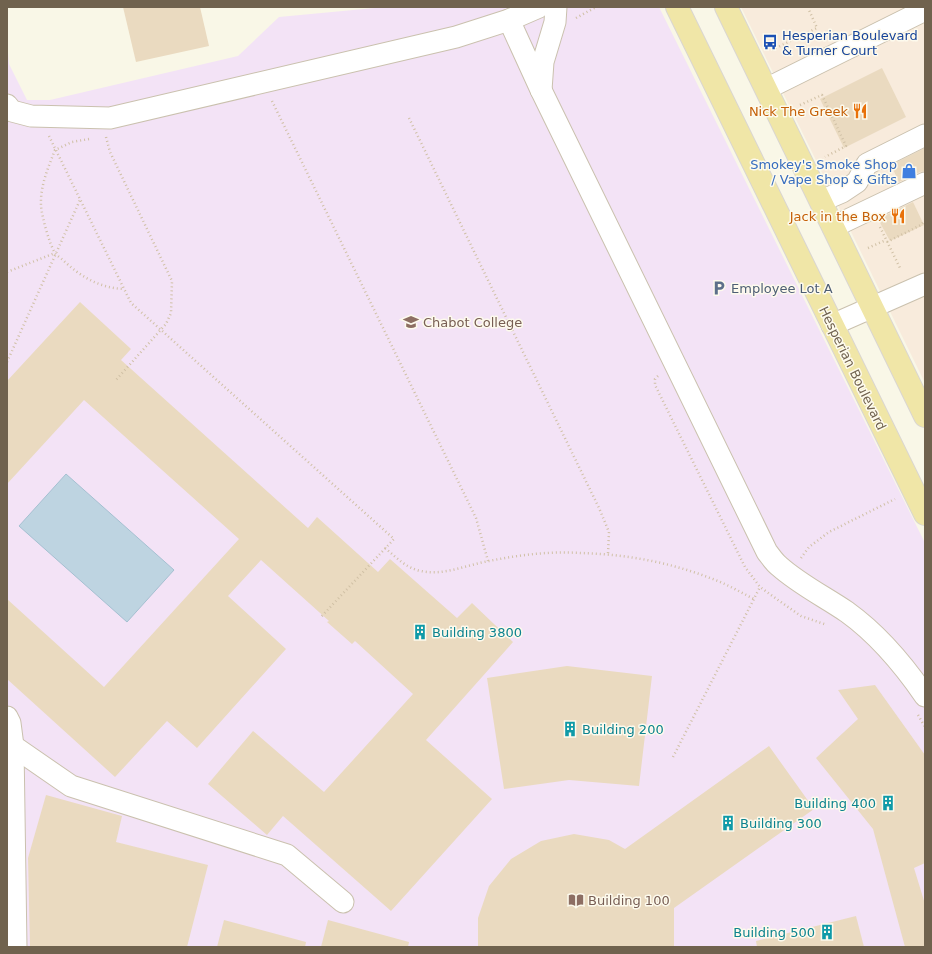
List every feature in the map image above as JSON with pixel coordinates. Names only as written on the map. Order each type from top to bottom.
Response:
[{"type":"main road","name":"Hesperian Boulevard","points":[[677,7],[925,514]]},
{"type":"main road","points":[[726,7],[925,416]]},
{"type":"street","points":[[7,105],[12,111],[31,116],[110,118],[300,82],[456,37],[509,20],[539,7]]},
{"type":"street","points":[[541,90],[543,62],[555,22],[556,7]]},
{"type":"street","points":[[766,89],[896,15],[925,10]]},
{"type":"street","points":[[509,20],[541,90],[767,552],[778,566],[846,612],[871,631],[887,646],[909,673],[920,704]]},
{"type":"street","points":[[821,201],[842,192],[857,182],[867,164],[925,135]]},
{"type":"street","points":[[833,227],[925,183]]},
{"type":"street","points":[[832,325],[925,284]]},
{"type":"street","points":[[7,717],[10,723],[16,947]]},
{"type":"street","points":[[10,744],[71,786],[287,855],[343,902]]},
{"type":"path","points":[[772,50],[817,28],[808,10]]},
{"type":"path","points":[[800,105],[822,95],[846,146],[825,157]]},
{"type":"path","points":[[272,100],[476,518],[488,561]]},
{"type":"path","points":[[409,118],[599,508],[609,532],[608,554]]},
{"type":"path","points":[[47,131],[131,303],[394,539],[320,618]]},
{"type":"path","points":[[100,137],[110,134]]},
{"type":"path","points":[[105,136],[109,144],[110,152],[172,281],[171,313],[166,324],[116,380]]},
{"type":"path","points":[[93,138],[72,142],[56,150],[44,179],[41,206],[46,228],[55,253],[73,269],[97,283],[111,288],[124,289]]},
{"type":"path","points":[[7,362],[80,200]]},
{"type":"path","points":[[868,248],[921,225],[925,220]]},
{"type":"path","points":[[882,225],[879,226],[901,270]]},
{"type":"path","points":[[7,272],[55,253]]},
{"type":"path","points":[[661,373],[655,379],[655,385],[745,567],[760,587],[801,616],[832,627]]},
{"type":"path","points":[[778,600],[808,547],[829,532],[896,499]]},
{"type":"path","points":[[386,548],[406,566],[421,571],[443,572],[488,561],[532,554],[578,552],[608,554],[690,571],[712,578],[754,599]]},
{"type":"path","points":[[673,757],[760,587]]},
{"type":"path","points":[[920,704],[925,727]]},
{"type":"shaded area","name":"Chabot College","points":[[385,7],[659,7],[925,543],[925,947],[7,947],[7,41],[9,64],[27,100],[50,100],[238,56],[279,17]]},
{"type":"shaded area","points":[[741,7],[925,7],[925,383]]},
{"type":"water","points":[[66,474],[174,570],[127,622],[19,526]]},
{"type":"building","points":[[123,7],[200,7],[209,46],[136,62]]},
{"type":"building","points":[[882,68],[906,117],[844,148],[820,99]]},
{"type":"building","name":"Smokey's Smoke Shop / Vape Shop & Gifts","points":[[925,148],[925,171],[899,182],[891,165]]},
{"type":"building","name":"Jack in the Box","points":[[913,202],[924,225],[890,241],[878,219]]},
{"type":"building","points":[[80,302],[131,349],[121,360],[308,528],[317,517],[378,572],[390,559],[457,618],[472,603],[513,642],[426,740],[492,799],[391,911],[283,816],[267,835],[208,784],[253,731],[324,792],[413,694],[355,641],[352,644],[327,622],[329,621],[261,560],[228,596],[286,649],[197,748],[167,721],[115,777],[7,679],[7,599],[104,687],[239,539],[84,400],[7,484],[7,381]]},
{"type":"building","name":"Building 200","points":[[567,666],[652,676],[639,786],[569,780],[504,789],[487,678]]},
{"type":"building","name":"Building 400","points":[[875,685],[925,755],[925,863],[914,868],[925,904],[925,947],[905,947],[873,829],[816,758],[858,719],[838,690]]},
{"type":"building","points":[[769,746],[814,809],[674,908],[674,947],[478,947],[478,918],[489,886],[511,859],[541,841],[574,834],[609,840],[625,849]]},
{"type":"building","points":[[46,795],[122,816],[116,842],[208,865],[187,947],[30,947],[28,858]]},
{"type":"building","name":"Building 500","points":[[856,916],[864,947],[757,947],[756,941]]},
{"type":"building","points":[[224,920],[306,942],[305,947],[217,947]]},
{"type":"building","points":[[328,920],[409,942],[408,947],[321,947]]},
{"type":"place","name":"Hesperian Boulevard & Turner Court","points":[[770,42]]},
{"type":"place","name":"Nick The Greek","points":[[860,111]]},
{"type":"place","name":"Smokey's Smoke Shop / Vape Shop & Gifts","points":[[909,171]]},
{"type":"place","name":"Jack in the Box","points":[[898,216]]},
{"type":"place","name":"Employee Lot A","points":[[719,288]]},
{"type":"place","name":"Chabot College","points":[[411,322]]},
{"type":"place","name":"Building 3800","points":[[420,632]]},
{"type":"place","name":"Building 200","points":[[570,729]]},
{"type":"place","name":"Building 400","points":[[888,803]]},
{"type":"place","name":"Building 300","points":[[728,823]]},
{"type":"place","name":"Building 100","points":[[576,900]]},
{"type":"place","name":"Building 500","points":[[827,932]]}]
